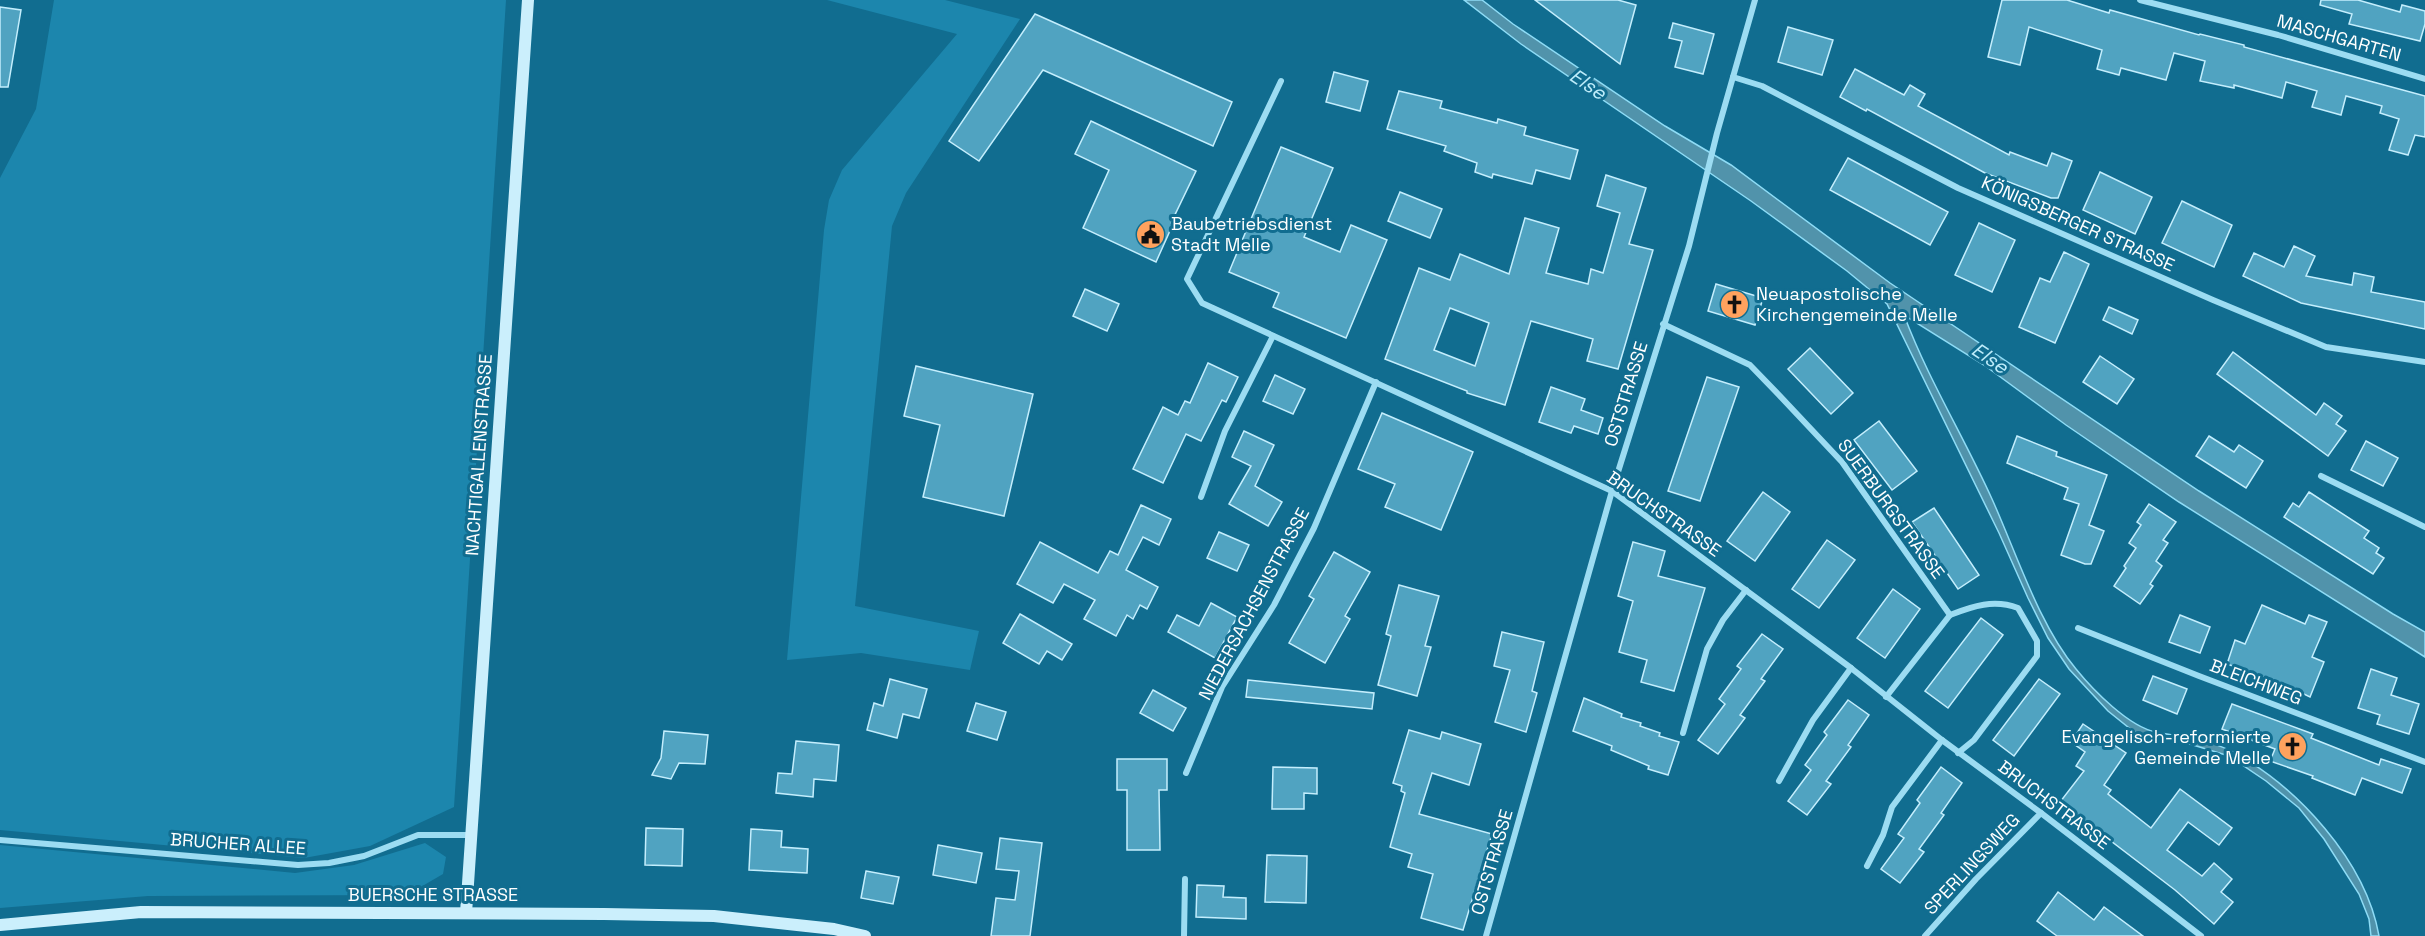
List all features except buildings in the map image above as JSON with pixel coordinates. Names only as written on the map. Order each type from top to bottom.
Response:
[{"type":"main road","name":"NACHTIGALLENSTRASSE","points":[[466,913],[528,0]]},
{"type":"main road","name":"BUERSCHE STRASSE","points":[[0,925],[141,912],[714,916],[834,929],[865,936]]},
{"type":"street","name":"OSTSTRASSE","points":[[1486,936],[1612,491],[1689,246],[1701,192],[1755,0]]},
{"type":"street","name":"MASCHGARTEN","points":[[2140,0],[2278,35],[2425,79]]},
{"type":"street","name":"KÖNIGSBERGER STRASSE","points":[[1733,77],[1762,86],[1958,188],[2326,347],[2425,362]]},
{"type":"street","name":"BRUCHSTRASSE","points":[[1281,81],[1187,279],[1202,303],[1612,491],[1851,668],[1958,753],[2041,813],[2201,936]]},
{"type":"street","name":"SUERBURGSTRASSE","points":[[1663,324],[1750,365],[1842,462],[1950,615]]},
{"type":"street","points":[[1201,497],[1225,431],[1273,336]]},
{"type":"street","name":"NIEDERSACHSENSTRASSE","points":[[1186,773],[1222,687],[1274,605],[1314,528],[1376,382]]},
{"type":"street","points":[[2321,476],[2425,527]]},
{"type":"street","points":[[1683,733],[1707,649],[1723,620],[1746,590]]},
{"type":"street","points":[[1886,697],[1950,615],[1992,603],[2006,603],[2018,608],[2037,641],[2037,656],[1974,740],[1958,753]]},
{"type":"street","name":"BLEICHWEG","points":[[2078,628],[2425,762]]},
{"type":"street","points":[[1779,781],[1813,720],[1851,668]]},
{"type":"street","points":[[1866,866],[1883,835],[1892,807],[1942,740]]},
{"type":"street","name":"SPERLINGSWEG","points":[[1925,936],[1976,879],[2041,813]]},
{"type":"street","name":"BRUCHER ALLEE","points":[[0,840],[298,865],[329,864],[364,856],[418,835],[470,835]]},
{"type":"street","points":[[1184,936],[1185,879]]},
{"type":"shaded area","points":[[54,0],[506,0],[454,807],[370,846],[304,858],[0,830],[0,178],[36,109]]},
{"type":"shaded area","points":[[827,0],[945,0],[1020,19],[906,193],[892,226],[855,606],[979,631],[970,670],[861,653],[787,660],[824,230],[829,200],[842,170],[957,34]]},
{"type":"shaded area","points":[[425,843],[446,857],[443,874],[407,895],[148,896],[0,908],[0,845],[295,873],[354,865]]},
{"type":"water","name":"Else","points":[[1464,0],[1482,0],[1513,24],[1665,126],[1731,165],[1890,283],[2199,491],[2425,632],[2425,657],[2179,502],[2066,425],[1984,365],[1904,315],[1924,362],[1992,499],[2039,610],[2076,669],[2102,697],[2134,723],[2156,732],[2222,747],[2256,766],[2280,784],[2325,828],[2344,854],[2360,880],[2372,908],[2379,936],[2371,936],[2369,919],[2359,894],[2324,839],[2299,808],[2266,781],[2229,756],[2180,741],[2155,739],[2133,731],[2108,711],[2069,669],[2048,638],[2028,598],[1999,533],[1887,304],[1847,271],[1751,201],[1521,44]]},
{"type":"place","name":"Baubetriebsdienst Stadt Melle","points":[[1150,234]]},
{"type":"place","name":"Neuapostolische Kirchengemeinde Melle","points":[[1735,304]]},
{"type":"place","name":"Evangelisch-reformierte Gemeinde Melle","points":[[2292,747]]}]
